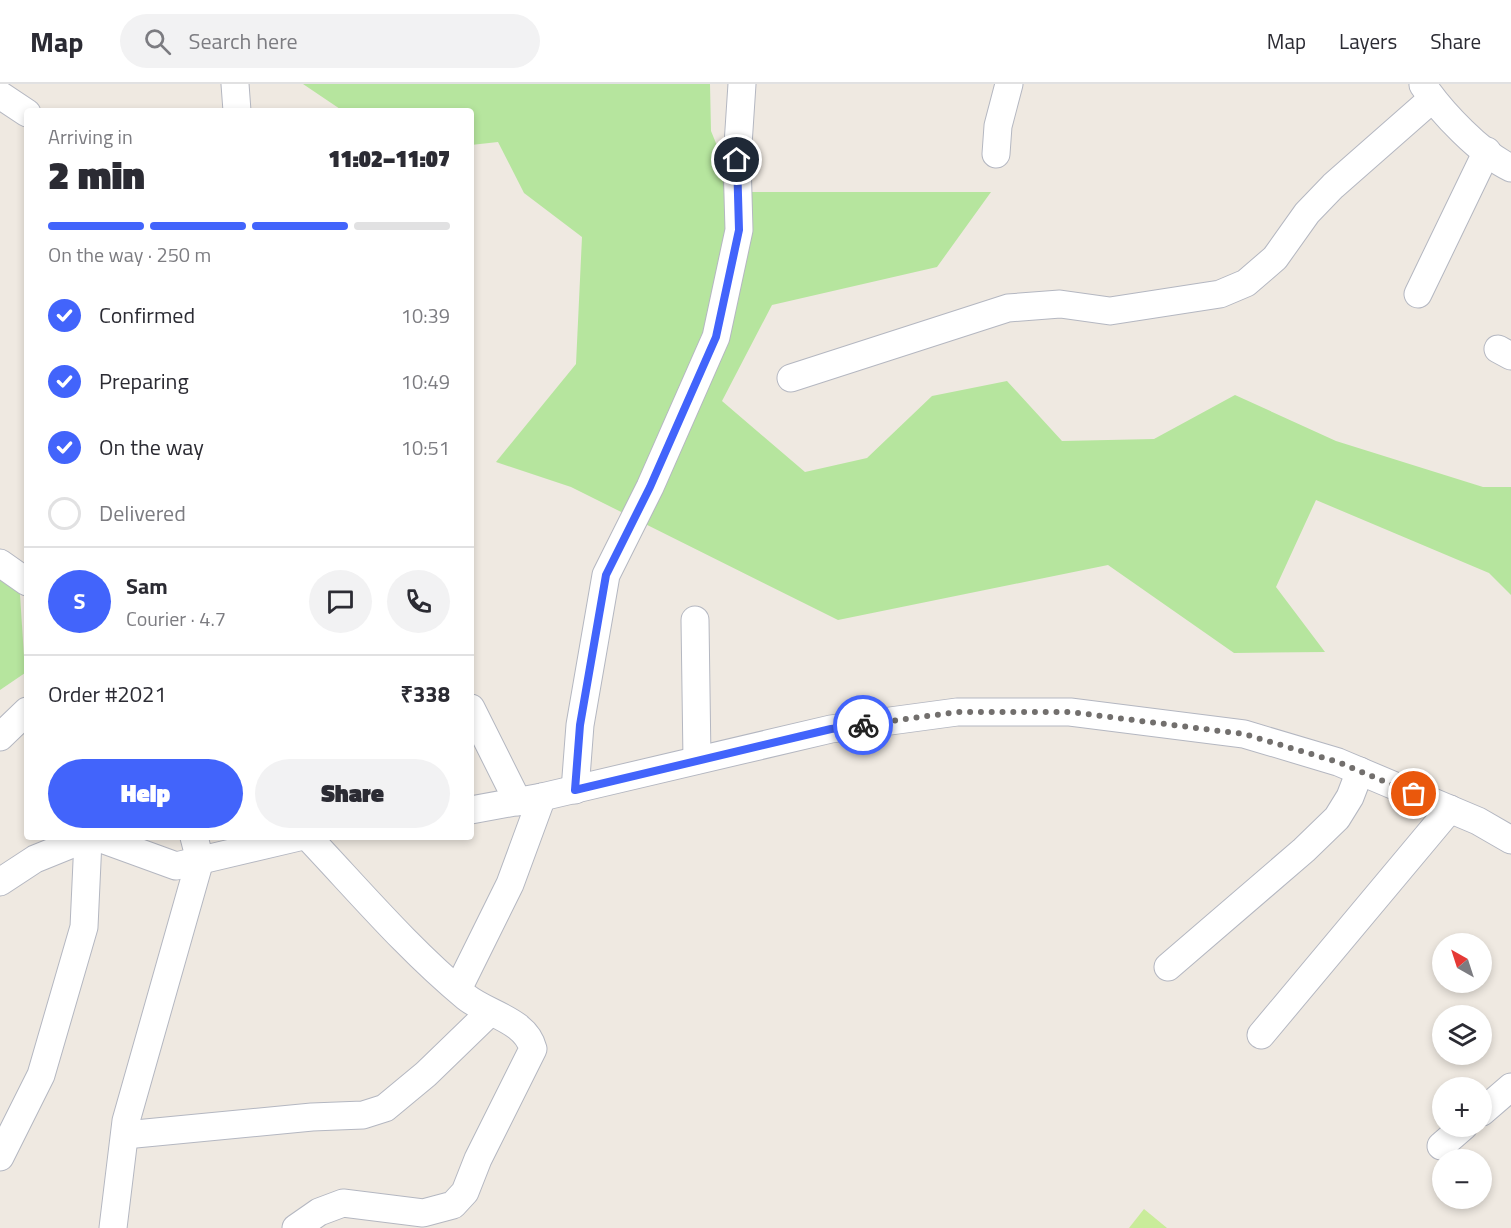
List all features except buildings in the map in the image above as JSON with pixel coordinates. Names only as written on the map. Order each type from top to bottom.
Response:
[{"type":"street","points":[[235,84],[237,108]]},
{"type":"street","points":[[575,790],[580,725],[606,575],[650,487],[716,337],[739,230],[737,160],[741,84]]},
{"type":"street","points":[[996,154],[998,126],[1009,84]]},
{"type":"street","points":[[790,378],[1008,308],[1060,304],[1110,311],[1220,294],[1246,283],[1275,258],[1307,213],[1427,92],[1487,151],[1511,168]]},
{"type":"street","points":[[0,95],[24,111]]},
{"type":"street","points":[[1418,294],[1487,151]]},
{"type":"street","points":[[0,564],[24,580]]},
{"type":"street","points":[[694,620],[697,760]]},
{"type":"street","points":[[474,809],[575,790],[831,729],[957,712],[1070,712],[1244,734],[1338,762],[1478,821],[1511,840]]},
{"type":"street","points":[[458,989],[510,884],[530,800],[474,713]]},
{"type":"street","points":[[0,737],[24,714]]},
{"type":"street","points":[[1167,967],[1304,850],[1337,818],[1350,797],[1360,771]]},
{"type":"street","points":[[1262,1035],[1450,809]]},
{"type":"street","points":[[0,882],[35,859],[88,840],[84,927],[41,1075],[0,1157]]},
{"type":"street","points":[[104,840],[176,866],[205,848],[273,840]]},
{"type":"street","points":[[296,1228],[333,1205],[343,1203],[423,1214],[453,1205],[460,1200],[533,1049],[525,1032],[467,998],[405,939],[311,840]]},
{"type":"street","points":[[113,1228],[126,1121],[205,848]]},
{"type":"street","points":[[125,1135],[312,1117],[337,1118],[363,1115],[385,1108],[426,1074],[490,1011]]},
{"type":"street","points":[[1492,1104],[1511,1088]]},
{"type":"street","points":[[1441,1146],[1451,1137]]},
{"type":"green space","points":[[303,84],[710,84],[711,131],[736,192],[991,192],[937,267],[772,305],[722,401],[805,472],[867,458],[932,396],[1007,381],[1062,441],[1154,439],[1235,395],[1336,441],[1483,487],[1511,487],[1511,595],[1489,573],[1316,500],[1276,587],[1325,652],[1234,653],[1108,565],[838,620],[571,487],[496,462],[576,364],[582,237],[524,193],[498,142],[474,145],[474,108],[339,108]]},
{"type":"green space","points":[[0,560],[19,578],[24,674],[0,690]]},
{"type":"green space","points":[[1144,1209],[1167,1228],[1129,1228]]},
{"type":"way so far","points":[[863,725],[957,712],[1070,712],[1244,734],[1338,762],[1414,794]]},
{"type":"route","points":[[737,160],[739,230],[716,337],[650,487],[606,575],[596,621],[580,725],[575,790],[831,729],[863,725]]}]
